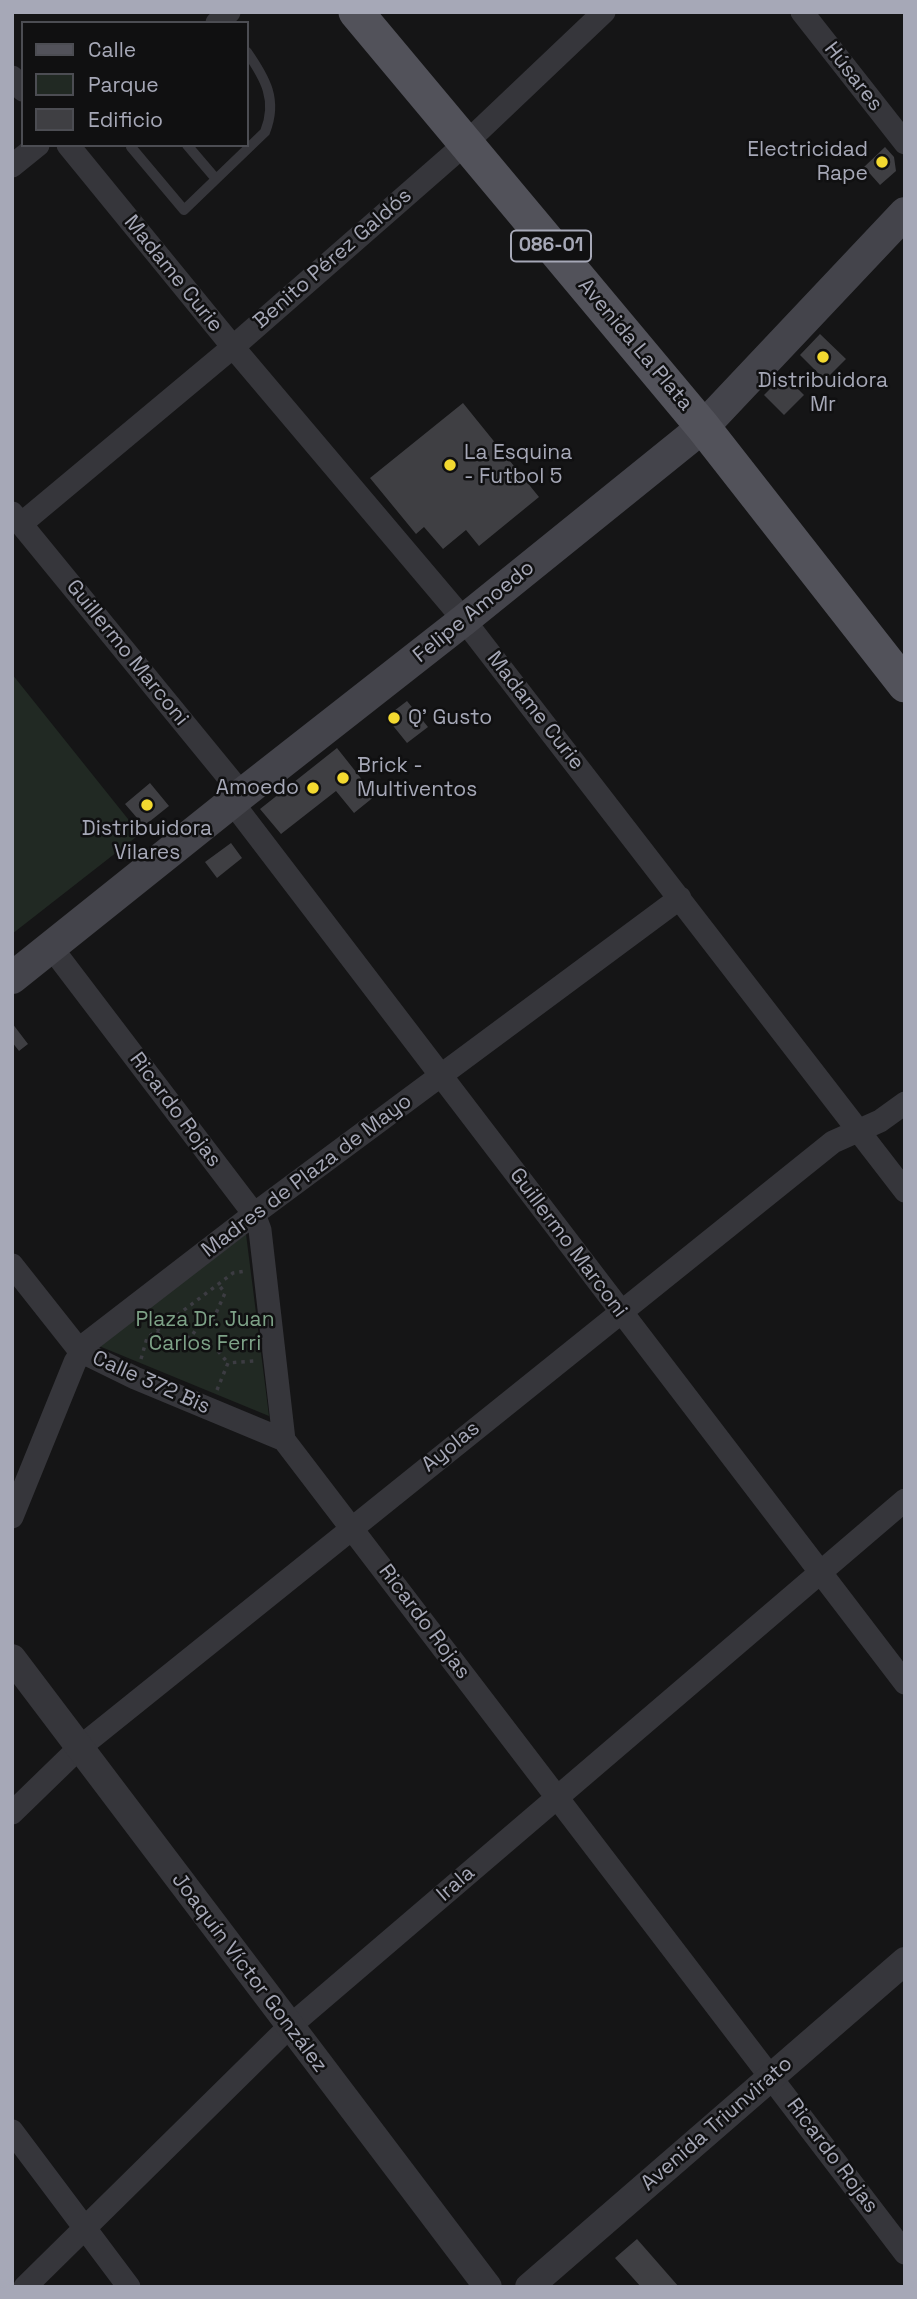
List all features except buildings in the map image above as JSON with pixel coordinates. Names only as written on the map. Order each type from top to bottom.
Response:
[{"type":"main road","name":"Avenida La Plata","points":[[356,12],[703,427],[905,685]]},
{"type":"main road","name":"Felipe Amoedo","points":[[12,978],[703,427],[905,213]]},
{"type":"street","name":"Benito Pérez Galdós","points":[[17,518],[233,347],[465,144],[604,12]]},
{"type":"street","name":"Húsares","points":[[802,12],[905,143]]},
{"type":"street","points":[[12,166],[36,147]]},
{"type":"street","name":"Madame Curie","points":[[70,147],[233,347],[464,620],[905,1191]]},
{"type":"street","name":"Guillermo Marconi","points":[[17,518],[237,798],[441,1077],[905,1683]]},
{"type":"street","name":"Madres de Plaza de Mayo","points":[[12,1517],[80,1351],[88,1342],[254,1214],[681,898]]},
{"type":"street","name":"Ricardo Rojas","points":[[51,947],[254,1214],[260,1230],[284,1440],[905,2253]]},
{"type":"street","name":"Ayolas","points":[[12,1813],[79,1748],[620,1311],[833,1142],[880,1121],[905,1102]]},
{"type":"street","name":"Calle 372 Bis","points":[[12,1265],[80,1351],[135,1378],[284,1440]]},
{"type":"street","name":"Irala","points":[[25,2287],[290,2026],[905,1500]]},
{"type":"street","name":"Joaquín Víctor González","points":[[12,1658],[488,2287]]},
{"type":"street","name":"Avenida Triunvirato","points":[[529,2287],[905,1961]]},
{"type":"street","points":[[12,2131],[129,2287]]},
{"type":"lane","points":[[131,148],[184,210],[265,132],[271,117],[271,101],[266,84],[248,54]]},
{"type":"lane","points":[[189,147],[216,179]]},
{"type":"path","points":[[135,1378],[147,1338],[233,1273],[265,1269]]},
{"type":"path","points":[[157,1331],[163,1340],[191,1336],[200,1325],[213,1320],[225,1293],[218,1284]]},
{"type":"path","points":[[218,1351],[228,1363]]},
{"type":"path","points":[[228,1363],[276,1360]]},
{"type":"path","points":[[210,1408],[228,1363]]},
{"type":"green space","points":[[12,674],[140,834],[12,934]]},
{"type":"green space","name":"Plaza Dr. Juan Carlos Ferri","points":[[246,1234],[269,1416],[99,1346]]},
{"type":"place","name":"Electricidad Rape","points":[[882,162]]},
{"type":"place","name":"Distribuidora Mr","points":[[823,357]]},
{"type":"place","name":"La Esquina - Futbol 5","points":[[450,465]]},
{"type":"place","name":"Q' Gusto","points":[[394,718]]},
{"type":"place","name":"Brick - Multiventos","points":[[343,778]]},
{"type":"place","name":"Amoedo","points":[[313,788]]},
{"type":"place","name":"Distribuidora Vilares","points":[[147,805]]}]
